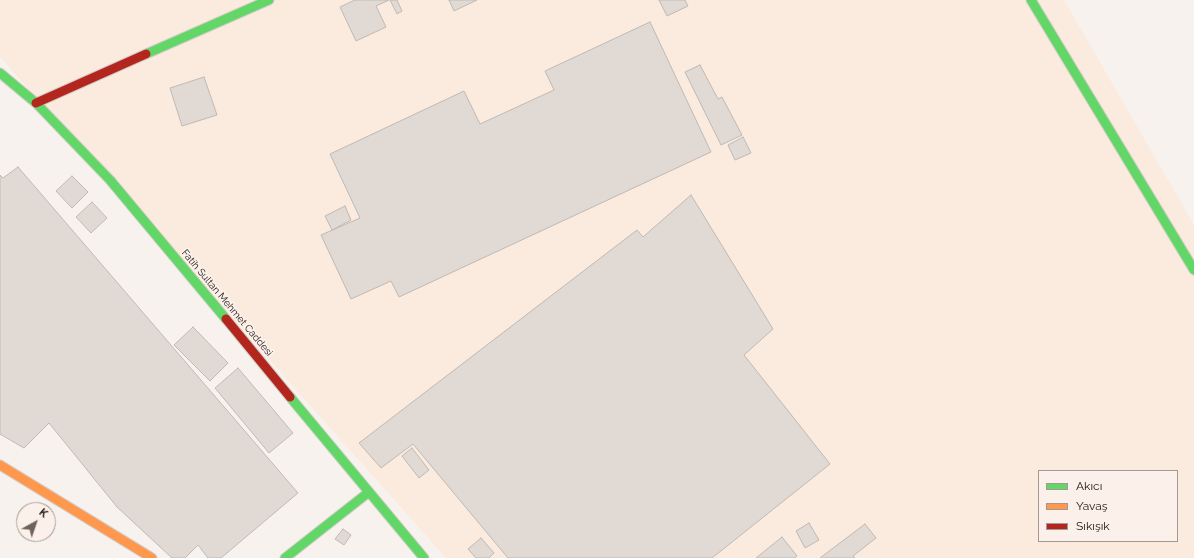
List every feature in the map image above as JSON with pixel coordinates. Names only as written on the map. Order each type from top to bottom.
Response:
[{"type":"street","points":[[36,103],[270,0]]},
{"type":"street","points":[[1032,0],[1194,270]]},
{"type":"street","name":"Fatih Sultan Mehmet Caddesi","points":[[0,73],[36,103],[110,180],[424,558]]},
{"type":"street","points":[[0,465],[152,558]]},
{"type":"street","points":[[285,558],[370,492]]},
{"type":"shaded area","points":[[0,0],[1064,0],[1194,225],[1194,558],[446,558],[0,57]]},
{"type":"building","points":[[355,0],[389,0],[376,6],[386,27],[356,41],[340,7]]},
{"type":"building","points":[[390,0],[397,0],[402,11],[397,14]]},
{"type":"building","points":[[449,0],[477,0],[454,11]]},
{"type":"building","points":[[659,0],[685,0],[688,6],[667,16]]},
{"type":"building","points":[[650,22],[711,152],[399,297],[391,281],[351,299],[321,235],[360,218],[330,154],[464,91],[480,124],[554,90],[545,71]]},
{"type":"building","points":[[700,65],[718,99],[722,97],[742,135],[721,145],[685,72]]},
{"type":"building","points":[[204,77],[217,115],[182,126],[170,88]]},
{"type":"building","points":[[743,137],[751,153],[735,160],[728,145]]},
{"type":"building","points":[[18,167],[298,493],[221,558],[208,558],[198,545],[185,558],[172,558],[117,507],[49,423],[24,448],[0,434],[0,175],[3,178]]},
{"type":"building","points":[[72,176],[88,192],[72,208],[56,191]]},
{"type":"building","points":[[691,195],[773,329],[744,355],[830,464],[712,558],[508,558],[413,444],[381,468],[359,443],[637,230],[643,237]]},
{"type":"building","points":[[92,202],[107,218],[91,233],[76,217]]},
{"type":"building","points":[[345,206],[351,220],[332,230],[325,216]]},
{"type":"building","points":[[193,327],[228,363],[210,381],[174,345]]},
{"type":"building","points":[[238,368],[293,433],[269,453],[215,388]]},
{"type":"building","points":[[412,448],[429,470],[419,478],[402,456]]},
{"type":"building","points":[[809,523],[819,540],[805,548],[796,531]]},
{"type":"building","points":[[865,524],[876,538],[853,556],[855,558],[820,558]]},
{"type":"building","points":[[343,529],[351,535],[344,545],[335,539]]},
{"type":"building","points":[[782,537],[797,556],[794,558],[756,558]]},
{"type":"building","points":[[481,538],[494,553],[489,558],[476,558],[468,549]]},
{"type":"traffic: fast","points":[[146,54],[269,0]]},
{"type":"traffic: fast","points":[[1031,0],[1194,270]]},
{"type":"traffic: fast","points":[[0,73],[36,103],[110,180],[226,319]]},
{"type":"traffic: fast","points":[[290,397],[424,558]]},
{"type":"traffic: fast","points":[[285,558],[369,492]]},
{"type":"traffic: slow","points":[[0,465],[152,558]]},
{"type":"traffic: jam","points":[[36,103],[146,54]]},
{"type":"traffic: jam","points":[[226,319],[290,397]]}]
